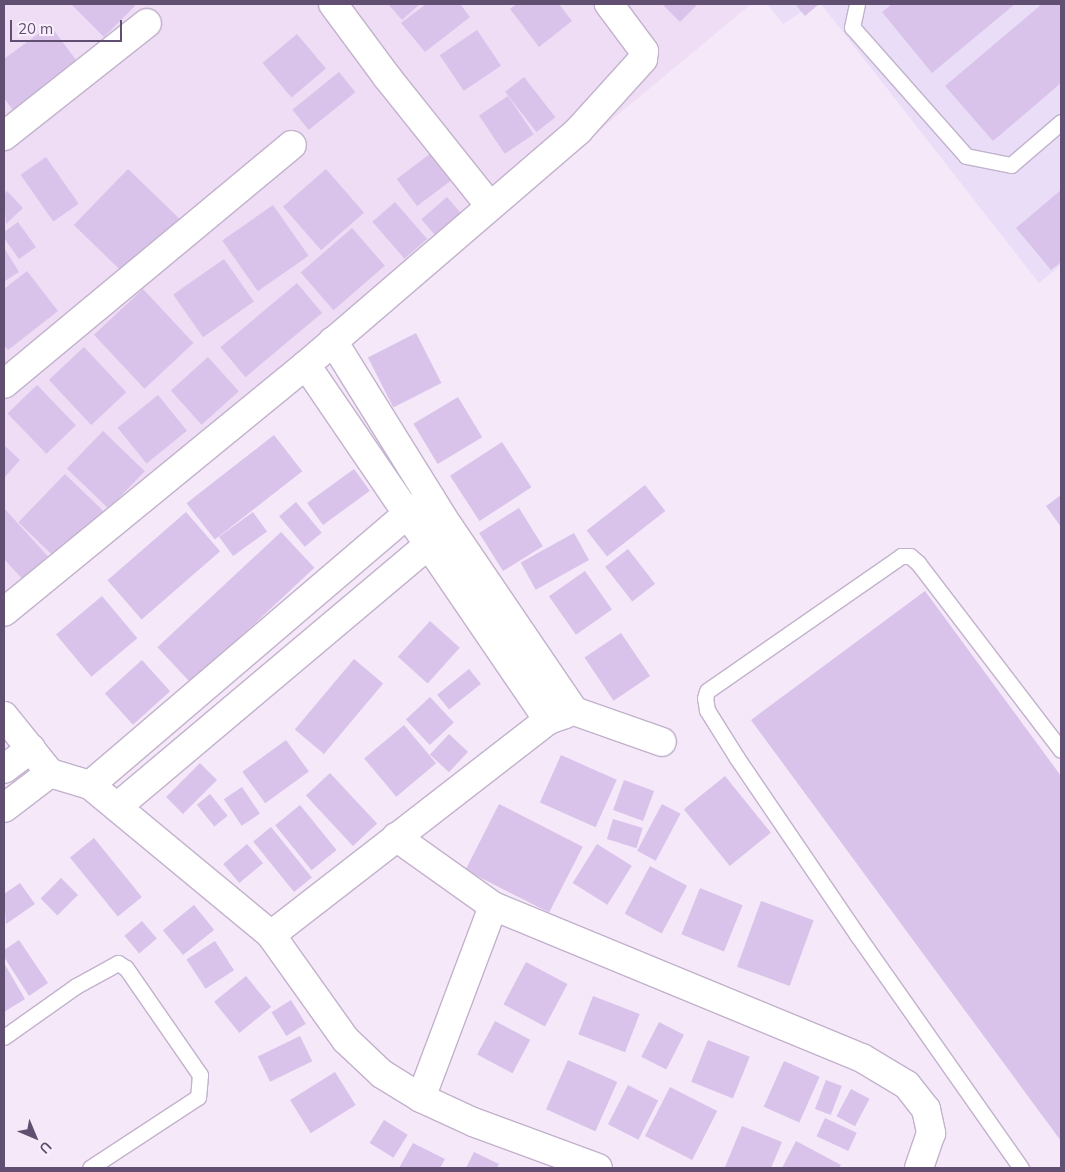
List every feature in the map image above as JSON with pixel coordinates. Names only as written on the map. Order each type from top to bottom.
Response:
[{"type":"street","points":[[333,4],[387,77],[490,205]]},
{"type":"street","points":[[4,612],[306,364],[578,131],[640,66],[644,51],[609,4]]},
{"type":"street","points":[[4,136],[146,23]]},
{"type":"street","points":[[4,384],[292,145]]},
{"type":"street","points":[[333,341],[449,527],[574,711],[662,742]]},
{"type":"street","points":[[306,364],[406,515],[548,720]]},
{"type":"street","points":[[90,785],[406,515],[431,498]]},
{"type":"street","points":[[117,807],[426,544],[449,527]]},
{"type":"street","points":[[272,935],[548,720],[574,711]]},
{"type":"street","points":[[4,716],[50,773],[90,785],[272,935],[346,1040],[382,1074],[421,1098],[472,1122],[569,1163],[598,1168]]},
{"type":"street","points":[[4,769],[31,749]]},
{"type":"street","points":[[4,808],[50,773]]},
{"type":"street","points":[[396,837],[493,906],[862,1058],[907,1085],[926,1109],[931,1134],[919,1168]]},
{"type":"street","points":[[421,1098],[493,906]]},
{"type":"lane","points":[[857,4],[852,27],[966,156],[1011,165],[1061,122]]},
{"type":"lane","points":[[1021,1168],[765,798],[707,710],[705,698],[707,691],[901,556],[910,556],[918,563],[1061,750]]},
{"type":"lane","points":[[4,1037],[76,986],[118,963],[126,968],[200,1075],[198,1097],[90,1168]]},
{"type":"shaded area","points":[[4,4],[751,4],[4,626]]},
{"type":"shaded area","points":[[767,4],[814,4],[783,24]]},
{"type":"shaded area","points":[[821,4],[1061,4],[1061,265],[1039,283]]},
{"type":"building","points":[[71,4],[133,4],[135,6],[104,37]]},
{"type":"building","points":[[388,4],[420,4],[402,20]]},
{"type":"building","points":[[426,4],[460,4],[470,17],[425,52],[401,23]]},
{"type":"building","points":[[517,4],[559,4],[572,21],[539,47],[510,9]]},
{"type":"building","points":[[662,4],[698,4],[680,22]]},
{"type":"building","points":[[795,4],[819,4],[805,16]]},
{"type":"building","points":[[892,4],[1015,4],[932,73],[882,12]]},
{"type":"building","points":[[1042,4],[1061,4],[1061,83],[993,141],[945,86]]},
{"type":"building","points":[[50,25],[79,64],[15,113],[4,98],[4,59]]},
{"type":"building","points":[[477,30],[501,66],[464,91],[440,55]]},
{"type":"building","points":[[297,34],[326,68],[291,97],[263,63]]},
{"type":"building","points":[[339,72],[355,92],[309,130],[292,110]]},
{"type":"building","points":[[524,77],[555,117],[536,132],[505,92]]},
{"type":"building","points":[[508,96],[534,134],[505,154],[479,116]]},
{"type":"building","points":[[435,150],[455,177],[417,206],[397,179]]},
{"type":"building","points":[[46,157],[79,204],[53,221],[21,175]]},
{"type":"building","points":[[128,169],[181,220],[126,276],[74,225]]},
{"type":"building","points":[[326,169],[364,213],[321,250],[283,206]]},
{"type":"building","points":[[1061,190],[1061,262],[1051,270],[1016,228]]},
{"type":"building","points":[[7,191],[23,208],[6,224],[4,195]]},
{"type":"building","points":[[447,197],[466,219],[440,241],[421,219]]},
{"type":"building","points":[[395,202],[427,239],[405,259],[372,222]]},
{"type":"building","points":[[273,205],[309,256],[258,291],[222,241]]},
{"type":"building","points":[[18,222],[36,247],[19,259],[4,238],[4,232]]},
{"type":"building","points":[[352,228],[385,266],[333,310],[301,273]]},
{"type":"building","points":[[4,248],[19,272],[5,281],[4,280]]},
{"type":"building","points":[[224,259],[254,302],[203,337],[173,295]]},
{"type":"building","points":[[27,271],[58,311],[8,350],[4,345],[4,289]]},
{"type":"building","points":[[297,283],[322,313],[245,377],[220,347]]},
{"type":"building","points":[[143,289],[193,343],[144,389],[94,335]]},
{"type":"building","points":[[416,333],[441,383],[393,407],[368,358]]},
{"type":"building","points":[[84,347],[126,392],[91,425],[49,380]]},
{"type":"building","points":[[208,357],[239,391],[202,425],[171,390]]},
{"type":"building","points":[[37,385],[76,425],[46,454],[8,413]]},
{"type":"building","points":[[158,395],[187,431],[147,463],[118,428]]},
{"type":"building","points":[[458,397],[482,437],[438,464],[413,424]]},
{"type":"building","points":[[103,431],[145,471],[109,509],[67,468]]},
{"type":"building","points":[[274,435],[302,471],[215,540],[187,503]]},
{"type":"building","points":[[502,442],[531,487],[479,521],[450,476]]},
{"type":"building","points":[[4,445],[20,460],[4,478]]},
{"type":"building","points":[[354,469],[370,491],[323,525],[307,503]]},
{"type":"building","points":[[65,474],[105,512],[58,560],[18,522]]},
{"type":"building","points":[[645,485],[665,511],[607,557],[587,531]]},
{"type":"building","points":[[1061,495],[1061,527],[1046,506]]},
{"type":"building","points":[[296,502],[322,533],[305,547],[279,516]]},
{"type":"building","points":[[4,508],[52,561],[27,584],[4,559]]},
{"type":"building","points":[[519,508],[543,546],[503,571],[479,533]]},
{"type":"building","points":[[186,512],[220,551],[142,619],[108,580]]},
{"type":"building","points":[[253,512],[267,531],[233,556],[219,537]]},
{"type":"building","points":[[281,532],[314,568],[191,683],[157,647]]},
{"type":"building","points":[[574,533],[589,560],[536,590],[521,563]]},
{"type":"building","points":[[628,549],[655,584],[632,602],[605,567]]},
{"type":"building","points":[[585,571],[612,610],[576,635],[549,596]]},
{"type":"building","points":[[925,591],[1061,776],[1061,1141],[751,720]]},
{"type":"building","points":[[102,596],[137,638],[91,677],[56,635]]},
{"type":"building","points":[[430,621],[460,648],[428,683],[398,657]]},
{"type":"building","points":[[621,633],[650,676],[614,701],[585,658]]},
{"type":"building","points":[[354,659],[383,683],[324,754],[295,729]]},
{"type":"building","points":[[142,660],[170,691],[133,725],[105,693]]},
{"type":"building","points":[[469,669],[481,684],[449,710],[437,695]]},
{"type":"building","points":[[430,697],[454,723],[430,745],[406,720]]},
{"type":"building","points":[[404,725],[436,763],[396,797],[364,758]]},
{"type":"building","points":[[449,734],[468,752],[449,772],[430,754]]},
{"type":"building","points":[[286,740],[309,772],[265,803],[242,772]]},
{"type":"building","points":[[561,755],[617,780],[596,827],[540,803]]},
{"type":"building","points":[[200,763],[217,780],[183,814],[166,797]]},
{"type":"building","points":[[330,773],[377,823],[353,846],[306,796]]},
{"type":"building","points":[[725,776],[771,833],[730,866],[684,809]]},
{"type":"building","points":[[624,780],[654,791],[643,821],[613,810]]},
{"type":"building","points":[[242,787],[260,814],[242,826],[224,799]]},
{"type":"building","points":[[210,794],[228,816],[214,826],[197,805]]},
{"type":"building","points":[[499,804],[583,847],[549,913],[465,870]]},
{"type":"building","points":[[662,804],[681,814],[656,861],[637,851]]},
{"type":"building","points":[[300,805],[337,850],[312,870],[275,825]]},
{"type":"building","points":[[613,819],[643,828],[637,848],[607,839]]},
{"type":"building","points":[[271,827],[312,878],[294,892],[253,841]]},
{"type":"building","points":[[94,838],[142,897],[118,917],[70,858]]},
{"type":"building","points":[[247,844],[263,863],[239,883],[223,864]]},
{"type":"building","points":[[597,844],[632,866],[607,905],[573,883]]},
{"type":"building","points":[[650,866],[687,886],[662,933],[625,914]]},
{"type":"building","points":[[61,878],[78,895],[57,915],[40,899]]},
{"type":"building","points":[[20,883],[35,904],[6,924],[4,894]]},
{"type":"building","points":[[700,888],[743,905],[724,952],[681,934]]},
{"type":"building","points":[[761,901],[814,920],[790,986],[737,967]]},
{"type":"building","points":[[194,905],[214,930],[183,955],[163,930]]},
{"type":"building","points":[[142,921],[157,939],[139,953],[124,936]]},
{"type":"building","points":[[19,940],[48,983],[29,996],[4,957],[4,950]]},
{"type":"building","points":[[215,941],[234,970],[206,989],[186,960]]},
{"type":"building","points":[[526,962],[567,984],[545,1026],[503,1004]]},
{"type":"building","points":[[4,963],[25,999],[4,1012]]},
{"type":"building","points":[[246,976],[271,1007],[239,1033],[214,1002]]},
{"type":"building","points":[[593,996],[640,1014],[625,1052],[578,1034]]},
{"type":"building","points":[[291,1000],[306,1024],[286,1036],[271,1012]]},
{"type":"building","points":[[495,1021],[530,1040],[512,1073],[477,1055]]},
{"type":"building","points":[[659,1022],[684,1035],[666,1069],[641,1057]]},
{"type":"building","points":[[300,1036],[312,1061],[270,1082],[258,1057]]},
{"type":"building","points":[[708,1040],[750,1057],[733,1099],[691,1082]]},
{"type":"building","points":[[568,1060],[617,1082],[595,1131],[546,1109]]},
{"type":"building","points":[[784,1061],[820,1077],[799,1123],[764,1107]]},
{"type":"building","points":[[335,1072],[356,1105],[311,1133],[290,1100]]},
{"type":"building","points":[[826,1080],[842,1086],[831,1115],[815,1109]]},
{"type":"building","points":[[628,1085],[658,1100],[638,1140],[608,1124]]},
{"type":"building","points":[[670,1087],[717,1111],[692,1160],[645,1136]]},
{"type":"building","points":[[851,1089],[870,1099],[855,1126],[836,1116]]},
{"type":"building","points":[[825,1118],[857,1133],[848,1151],[817,1136]]},
{"type":"building","points":[[384,1120],[408,1135],[393,1158],[370,1143]]},
{"type":"building","points":[[742,1126],[782,1142],[771,1168],[725,1167]]},
{"type":"building","points":[[796,1141],[841,1165],[839,1168],[782,1168]]},
{"type":"building","points":[[413,1143],[445,1159],[440,1168],[399,1168]]},
{"type":"building","points":[[474,1152],[499,1164],[497,1168],[466,1168]]}]
